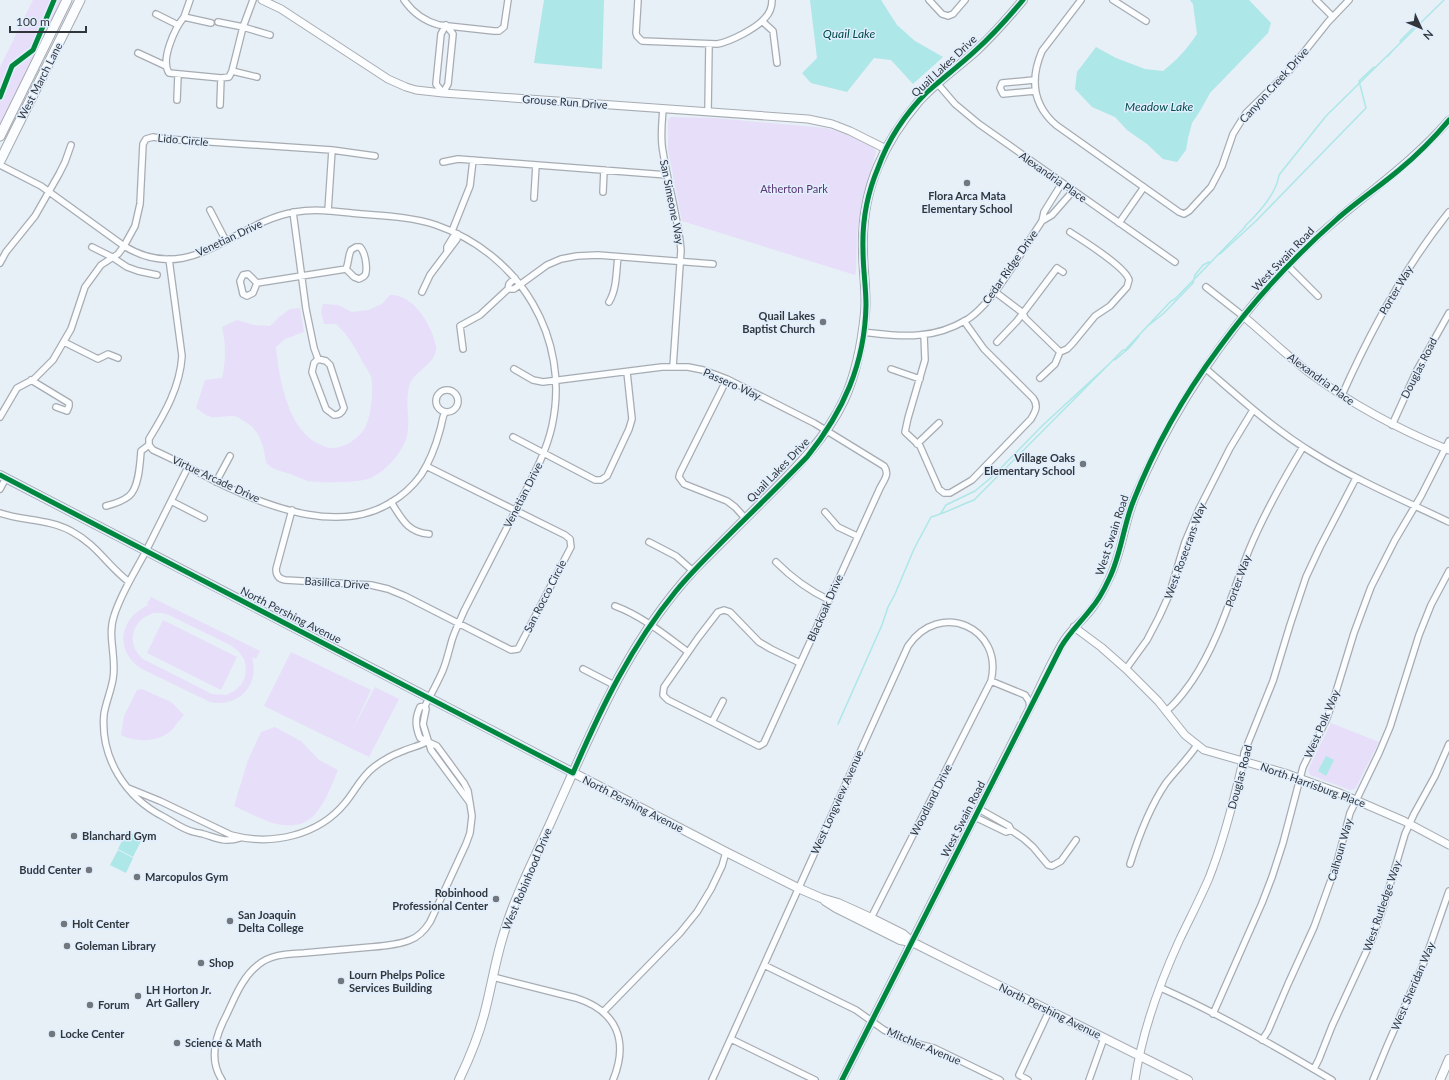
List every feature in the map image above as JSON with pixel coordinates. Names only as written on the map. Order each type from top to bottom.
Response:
[{"type":"main road","name":"West March Lane","points":[[0,136],[67,0]]},
{"type":"main road","name":"West March Lane","points":[[0,161],[80,0]]},
{"type":"main road","name":"Quail Lakes Drive","points":[[574,773],[614,685],[635,647],[650,625],[693,571],[803,461],[827,430],[839,410],[851,383],[859,356],[866,305],[863,229],[871,187],[886,149],[906,117],[919,102],[937,83],[977,50],[1023,0]]},
{"type":"main road","name":"North Pershing Avenue","points":[[3,476],[427,702],[574,773],[798,888],[821,898],[838,903],[871,918],[903,934],[912,942],[1188,1080]]},
{"type":"main road","name":"West Robinhood Drive","points":[[459,1080],[479,1032],[503,936],[511,912],[574,773]]},
{"type":"main road","name":"North Pershing Avenue","points":[[821,898],[836,908],[900,940],[912,942]]},
{"type":"main road","points":[[1440,1080],[1449,1060]]},
{"type":"street","points":[[190,0],[184,17],[178,25],[167,52],[166,66],[169,73],[178,75],[221,78],[229,77],[232,71],[243,27],[253,0]]},
{"type":"street","name":"Grouse Run Drive","points":[[262,0],[281,9],[388,79],[416,90],[800,119],[820,122],[850,131],[886,149]]},
{"type":"street","points":[[404,0],[412,10],[426,20],[439,25],[499,30],[504,27],[508,0]]},
{"type":"street","points":[[638,0],[636,33],[640,40],[709,44],[729,41],[762,20],[770,10],[772,0]]},
{"type":"street","points":[[929,0],[942,14],[948,16],[953,14],[965,0]]},
{"type":"street","name":"Canyon Creek Drive","points":[[1081,0],[1042,51],[1036,66],[1034,80],[1035,91],[1043,110],[1056,125],[1179,212],[1184,214],[1190,211],[1217,178],[1233,134],[1246,113],[1289,71],[1333,16],[1349,0]]},
{"type":"street","points":[[1113,0],[1146,21]]},
{"type":"street","points":[[1316,0],[1333,16]]},
{"type":"street","points":[[156,14],[178,25]]},
{"type":"street","points":[[184,17],[211,23]]},
{"type":"street","points":[[762,20],[773,31],[777,63]]},
{"type":"street","points":[[218,22],[243,27],[270,35]]},
{"type":"street","points":[[446,25],[453,34],[448,84],[443,93],[436,84],[441,34],[446,25]]},
{"type":"street","points":[[708,112],[709,44]]},
{"type":"street","points":[[138,53],[166,66]]},
{"type":"street","points":[[232,71],[257,76]]},
{"type":"street","points":[[177,100],[178,75]]},
{"type":"street","points":[[220,105],[221,78]]},
{"type":"street","points":[[1034,80],[1002,83],[1000,88],[1002,94],[1035,91]]},
{"type":"street","name":"Alexandria Place","points":[[937,83],[956,104],[978,124],[1175,262]]},
{"type":"street","name":"San Simeone Way","points":[[663,109],[661,140],[679,233],[680,261],[673,367]]},
{"type":"street","name":"West Swain Road","points":[[842,1080],[1060,647],[1074,628],[1090,611],[1110,578],[1119,553],[1127,519],[1144,477],[1168,428],[1205,368],[1243,316],[1288,266],[1338,219],[1418,153],[1449,120]]},
{"type":"street","name":"Lido Circle","points":[[124,246],[135,226],[139,212],[143,144],[149,137],[332,150],[375,156]]},
{"type":"street","points":[[0,263],[6,252],[35,216],[65,162],[71,145]]},
{"type":"street","points":[[328,211],[332,150]]},
{"type":"street","points":[[443,162],[458,159],[667,175]]},
{"type":"street","points":[[452,231],[470,186],[473,160]]},
{"type":"street","name":"Venetian Drive","points":[[0,165],[48,191],[124,246],[142,255],[169,259],[194,255],[265,221],[293,212],[314,210],[416,220],[435,224],[452,231],[487,251],[516,278],[537,310],[544,325],[554,361],[556,401],[552,424],[544,453],[459,623],[443,670],[427,702]]},
{"type":"street","points":[[534,198],[536,165]]},
{"type":"street","points":[[603,192],[604,170]]},
{"type":"street","name":"Cedar Ridge Drive","points":[[863,332],[899,336],[924,335],[944,330],[964,321],[981,308],[994,291],[1042,221],[1044,212],[1062,183]]},
{"type":"street","points":[[1119,223],[1144,187]]},
{"type":"street","name":"Cedar Ridge Drive","points":[[1042,221],[1052,215],[1073,191]]},
{"type":"street","points":[[210,210],[226,241]]},
{"type":"street","points":[[293,212],[306,309],[314,348],[318,359]]},
{"type":"street","name":"Porter Way","points":[[1342,395],[1363,348],[1390,299],[1420,250],[1449,212]]},
{"type":"street","points":[[1040,378],[1055,364],[1060,352],[1067,349],[1072,344],[1095,316],[1110,306],[1127,287],[1129,280],[1126,274],[1101,252],[1070,232]]},
{"type":"street","points":[[422,292],[430,275],[447,251],[446,247],[453,237],[457,235]]},
{"type":"street","points":[[92,246],[127,267],[157,275]]},
{"type":"street","points":[[0,418],[17,388],[44,370],[53,360],[71,328],[85,287],[101,265],[118,254],[124,246]]},
{"type":"street","points":[[360,247],[364,250],[366,273],[364,277],[359,279],[354,277],[346,269],[349,263],[351,250],[360,247]]},
{"type":"street","points":[[463,349],[460,326],[480,315],[508,290],[514,289],[547,265],[561,259],[588,255],[713,264]]},
{"type":"street","points":[[609,302],[615,289],[618,257]]},
{"type":"street","points":[[106,506],[121,501],[134,491],[140,466],[141,451],[149,445],[149,439],[174,392],[181,369],[182,356],[169,259]]},
{"type":"street","points":[[1288,266],[1318,296]]},
{"type":"street","points":[[997,342],[1017,321],[1057,268],[1063,272]]},
{"type":"street","points":[[257,283],[346,269]]},
{"type":"street","points":[[508,290],[509,284],[516,278]]},
{"type":"street","name":"Alexandria Place","points":[[1206,286],[1310,373],[1342,395],[1392,424],[1447,450]]},
{"type":"street","points":[[994,291],[1023,313],[1025,318],[1060,352]]},
{"type":"street","name":"Douglas Road","points":[[1392,424],[1417,370],[1449,313]]},
{"type":"street","points":[[924,335],[925,360],[905,432],[920,446],[939,489],[944,493],[950,493],[972,480],[1031,419],[1036,408],[1036,402],[984,349],[964,321]]},
{"type":"street","points":[[64,342],[98,359],[108,354],[118,358]]},
{"type":"street","points":[[318,359],[326,361],[330,365],[344,408],[338,415],[334,415],[326,409],[312,372],[314,363],[318,359]]},
{"type":"street","name":"Passero Way","points":[[514,369],[538,381],[673,367],[688,367],[703,370],[727,379],[827,430],[884,466],[886,470]]},
{"type":"street","points":[[1205,368],[1252,410],[1303,447],[1356,478],[1449,522]]},
{"type":"street","points":[[891,370],[920,379]]},
{"type":"street","points":[[513,437],[594,480],[601,480],[605,478],[631,424],[632,413],[627,372]]},
{"type":"street","points":[[727,379],[680,473],[679,478],[684,484],[727,501],[746,518]]},
{"type":"street","points":[[31,380],[69,403],[70,406],[67,411],[56,407]]},
{"type":"street","name":"West Rosecrans Way","points":[[1126,669],[1147,640],[1159,617],[1169,595],[1185,542],[1199,509],[1230,448],[1252,410]]},
{"type":"street","name":"Virtue Arcade Drive","points":[[149,445],[153,450],[244,495],[292,510],[328,517],[353,516],[375,510],[391,502],[410,488],[421,475],[426,466],[435,445],[445,412]]},
{"type":"street","points":[[918,444],[939,423]]},
{"type":"street","name":"West Polk Way","points":[[1213,1014],[1272,877],[1283,843],[1299,778],[1324,724],[1335,695],[1354,633],[1371,586],[1395,540],[1447,450],[1449,441]]},
{"type":"street","name":"Porter Way","points":[[1166,711],[1175,704],[1184,692],[1208,653],[1220,628],[1260,524],[1303,447]]},
{"type":"street","points":[[216,482],[230,456]]},
{"type":"street","points":[[426,466],[516,511]]},
{"type":"street","points":[[188,467],[129,582],[113,621],[113,678],[106,703],[104,726],[110,758],[116,772],[134,796],[144,806],[194,832],[202,833],[226,841],[240,838],[268,839],[288,837],[314,828],[337,812],[372,769],[391,756],[422,745],[428,741]]},
{"type":"street","name":"Blackoak Drive","points":[[712,722],[757,746],[764,743],[886,475],[886,470]]},
{"type":"street","points":[[0,489],[3,476]]},
{"type":"street","name":"Douglas Road","points":[[1135,1080],[1138,1054],[1148,1021],[1179,942],[1202,893],[1221,846],[1232,808],[1244,753],[1274,681],[1306,577],[1356,478]]},
{"type":"street","points":[[171,501],[204,518]]},
{"type":"street","points":[[391,502],[410,528],[422,534],[429,534]]},
{"type":"street","name":"Basilica Drive","points":[[292,510],[276,569],[280,579],[362,584],[388,589],[459,623]]},
{"type":"street","name":"San Rocco Circle","points":[[459,623],[511,650],[518,649],[571,547],[571,541],[568,537],[516,511]]},
{"type":"street","points":[[825,512],[838,527],[858,536]]},
{"type":"street","points":[[0,513],[8,516],[42,521],[71,531],[87,541],[100,552],[115,570],[129,582]]},
{"type":"street","points":[[649,542],[676,556],[693,571]]},
{"type":"street","points":[[776,562],[796,581],[828,600]]},
{"type":"street","name":"Calhoun Way","points":[[1262,1040],[1268,1031],[1317,920],[1336,866],[1350,813],[1390,727],[1419,635],[1431,605],[1449,571]]},
{"type":"street","points":[[615,606],[650,625],[688,652]]},
{"type":"street","points":[[723,701],[712,722],[668,700],[663,695],[664,687],[718,612],[724,610],[730,612],[759,642],[800,663]]},
{"type":"street","name":"West Longview Avenue","points":[[712,1080],[908,646],[914,637],[924,629],[941,623],[956,623],[970,628],[980,636],[988,646],[991,654],[993,673],[990,681]]},
{"type":"street","name":"North Harrisburg Place","points":[[1074,628],[1126,669],[1158,701],[1185,735],[1204,750],[1299,778],[1356,800],[1410,824],[1449,845]]},
{"type":"street","points":[[583,669],[614,685]]},
{"type":"street","points":[[990,681],[1025,695],[1029,701],[1030,709]]},
{"type":"street","name":"Woodland Drive","points":[[871,918],[990,681]]},
{"type":"street","points":[[222,1080],[215,1062],[214,1049],[216,1042],[221,1027],[243,982],[249,973],[261,962],[277,956],[391,945],[410,940],[419,935],[427,927],[470,833],[472,816],[470,803],[431,750],[423,724],[427,702]]},
{"type":"street","name":"West Rutledge Way","points":[[1314,1069],[1373,937],[1405,834],[1435,776],[1449,744]]},
{"type":"street","points":[[1130,864],[1152,805],[1166,784],[1191,755],[1197,745]]},
{"type":"street","points":[[127,788],[160,801],[224,832],[240,838]]},
{"type":"street","points":[[979,809],[1010,826],[1011,830],[1033,847],[1048,865],[1052,866],[1061,861],[1076,840]]},
{"type":"street","points":[[975,817],[1006,832],[1011,830]]},
{"type":"street","points":[[604,1011],[680,933],[697,912],[711,889],[722,866],[726,852]]},
{"type":"street","name":"West Sheridan Way","points":[[1373,1080],[1425,960],[1449,891]]},
{"type":"street","name":"Mitchler Avenue","points":[[764,965],[856,1010],[884,1030],[911,1042],[934,1048],[1000,1080]]},
{"type":"street","points":[[493,976],[576,998],[604,1011],[618,1034],[619,1061],[613,1080]]},
{"type":"street","points":[[1161,988],[1262,1040],[1332,1080]]},
{"type":"street","points":[[1028,1080],[1018,1076],[1050,1011]]},
{"type":"street","points":[[1089,1080],[1104,1038]]},
{"type":"street","points":[[731,1039],[814,1080]]},
{"type":"green space","points":[[33,0],[62,0],[0,125],[0,67]]},
{"type":"green space","name":"Atherton Park","points":[[671,117],[714,118],[826,128],[848,135],[874,148],[876,152],[861,203],[857,233],[855,275],[682,221],[668,150],[668,120]]},
{"type":"green space","points":[[390,295],[405,299],[424,317],[432,332],[436,350],[431,361],[414,377],[409,387],[407,401],[408,430],[404,444],[390,464],[371,478],[357,481],[339,482],[307,481],[277,470],[266,463],[260,439],[254,429],[249,425],[234,416],[210,417],[196,408],[205,380],[222,378],[225,352],[222,327],[237,320],[254,325],[270,326],[290,309],[300,308],[304,332],[285,339],[276,347],[280,374],[287,403],[300,429],[310,438],[329,448],[341,447],[349,443],[363,431],[366,426],[370,413],[372,382],[368,371],[354,346],[344,332],[336,324],[324,324],[321,313],[323,304],[338,305],[352,312],[368,310],[382,304]]},
{"type":"green space","points":[[151,597],[260,651],[256,659],[252,657],[254,667],[253,677],[245,692],[238,698],[230,701],[220,703],[210,702],[142,669],[133,662],[127,654],[124,644],[126,626],[139,610],[149,605],[147,604]],"holes":[[[154,613],[162,613],[232,646],[239,652],[244,659],[246,668],[245,677],[241,685],[226,695],[212,694],[143,659],[137,653],[134,646],[133,639],[136,626],[146,616]]]},
{"type":"green space","points":[[163,620],[237,657],[221,690],[147,653]]},
{"type":"green space","points":[[291,652],[371,690],[352,731],[375,687],[399,699],[369,757],[264,706]]},
{"type":"green space","points":[[142,689],[171,702],[184,715],[172,730],[161,737],[140,740],[127,738],[121,735],[124,716],[137,690]]},
{"type":"green space","points":[[1331,723],[1379,742],[1355,789],[1350,790],[1310,775],[1308,770]]},
{"type":"green space","points":[[275,727],[301,741],[319,760],[338,770],[319,809],[306,821],[296,825],[275,824],[234,806],[248,760],[261,732]]},
{"type":"water","points":[[544,0],[604,0],[602,69],[534,63]]},
{"type":"water","name":"Quail Lake","points":[[810,0],[881,0],[897,25],[915,41],[943,57],[913,84],[891,60],[874,58],[847,92],[811,83],[802,73],[817,58]]},
{"type":"water","name":"Meadow Lake","points":[[1190,0],[1249,0],[1271,23],[1268,33],[1210,93],[1192,123],[1186,150],[1177,162],[1163,159],[1147,144],[1127,130],[1115,117],[1092,107],[1075,89],[1077,72],[1096,47],[1116,58],[1145,69],[1163,71],[1182,54],[1197,34],[1193,4]]},
{"type":"water","points":[[1326,756],[1334,760],[1326,776],[1318,771]]},
{"type":"water","points":[[127,831],[142,839],[133,857],[118,849]]},
{"type":"water","points":[[118,850],[133,858],[126,873],[110,865]]},
{"type":"waterway","points":[[838,724],[914,549],[931,517],[974,500],[1123,350],[1125,350],[1256,215],[1271,196],[1279,175],[1326,116],[1444,0]]},
{"type":"waterway","points":[[1400,41],[1419,22]]},
{"type":"waterway","points":[[1388,56],[1393,50]]},
{"type":"waterway","points":[[1220,254],[1256,221],[1366,108],[1359,81],[1374,67]]},
{"type":"waterway","points":[[1149,325],[1164,313],[1193,283],[1195,275],[1203,265],[1209,262]]},
{"type":"waterway","points":[[1115,360],[1129,348],[1139,336]]},
{"type":"waterway","points":[[941,513],[946,505],[975,491],[993,476],[1043,425],[1107,366]]},
{"type":"cycle path","points":[[0,97],[12,66],[33,50],[54,0]]},
{"type":"cycle path","points":[[0,475],[573,773],[618,678],[660,612],[686,579],[807,457],[831,423],[850,386],[865,327],[866,291],[863,257],[864,219],[868,198],[882,158],[898,127],[919,100],[988,39],[1023,0]]},
{"type":"cycle path","points":[[842,1080],[1061,647],[1101,595],[1113,570],[1133,502],[1141,482],[1160,442],[1194,384],[1232,331],[1289,265],[1320,234],[1344,213],[1412,158],[1449,120]]},
{"type":"place","name":"Flora Arca Mata Elementary School","points":[[967,183]]},
{"type":"place","name":"Quail Lakes Baptist Church","points":[[823,322]]},
{"type":"place","name":"Village Oaks Elementary School","points":[[1083,464]]},
{"type":"place","name":"Blanchard Gym","points":[[74,836]]},
{"type":"place","name":"Budd Center","points":[[89,870]]},
{"type":"place","name":"Marcopulos Gym","points":[[137,877]]},
{"type":"place","name":"Robinhood Professional Center","points":[[496,899]]},
{"type":"place","name":"San Joaquin Delta College","points":[[230,921]]},
{"type":"place","name":"Holt Center","points":[[64,924]]},
{"type":"place","name":"Goleman Library","points":[[67,946]]},
{"type":"place","name":"Shop","points":[[201,963]]},
{"type":"place","name":"Lourn Phelps Police Services Building","points":[[341,981]]},
{"type":"place","name":"LH Horton Jr. Art Gallery","points":[[138,996]]},
{"type":"place","name":"Forum","points":[[90,1005]]},
{"type":"place","name":"Locke Center","points":[[52,1034]]},
{"type":"place","name":"Science & Math","points":[[177,1043]]}]
